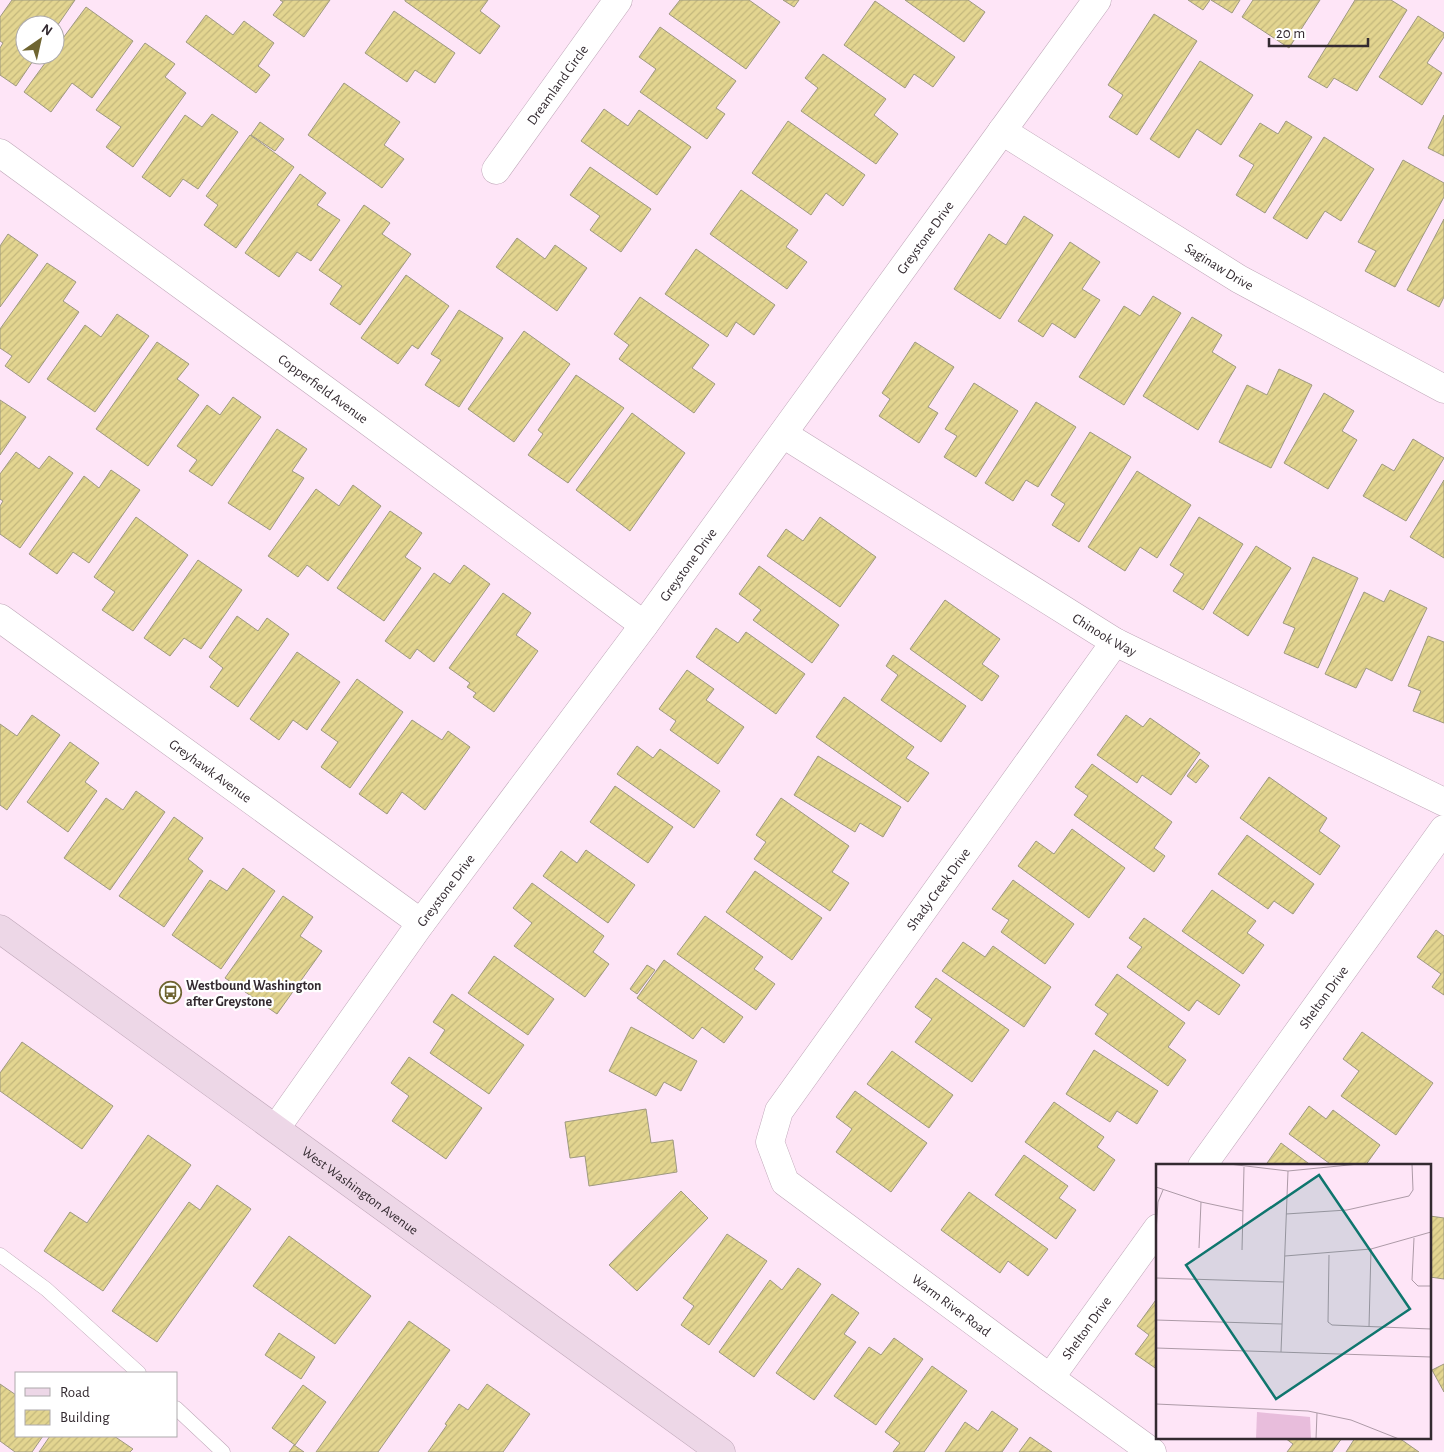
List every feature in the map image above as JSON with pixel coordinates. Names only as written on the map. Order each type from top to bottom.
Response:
[{"type":"main road","name":"West Washington Avenue","points":[[0,929],[722,1452]]},
{"type":"street","name":"Dreamland Circle","points":[[496,170],[618,0]]},
{"type":"street","name":"Greystone Drive","points":[[276,1128],[421,924],[644,625],[1097,0]]},
{"type":"street","name":"Saginaw Drive","points":[[1002,131],[1239,278],[1444,389]]},
{"type":"street","name":"Copperfield Avenue","points":[[0,153],[644,625]]},
{"type":"street","name":"Chinook Way","points":[[783,434],[1115,642],[1444,802]]},
{"type":"street","name":"Greyhawk Avenue","points":[[0,618],[421,924]]},
{"type":"street","name":"Shady Creek Drive","points":[[770,1142],[778,1111],[1115,642]]},
{"type":"street","name":"Shelton Drive","points":[[1203,1164],[1444,829]]},
{"type":"street","name":"Warm River Road","points":[[770,1142],[785,1182],[1152,1452]]},
{"type":"street","name":"Shelton Drive","points":[[1050,1378],[1156,1231]]},
{"type":"lane","points":[[0,1255],[46,1289],[138,1372]]},
{"type":"lane","points":[[178,1410],[223,1452]]},
{"type":"building","points":[[12,0],[75,0],[65,15],[15,15],[15,65],[30,65],[16,86],[0,75],[0,48],[3,43],[0,41],[0,17]]},
{"type":"building","points":[[280,0],[330,0],[304,37],[273,15],[283,2]]},
{"type":"building","points":[[405,0],[488,0],[480,11],[500,26],[480,54]]},
{"type":"building","points":[[680,0],[749,0],[780,22],[746,69],[669,14]]},
{"type":"building","points":[[783,0],[799,0],[794,7]]},
{"type":"building","points":[[905,0],[968,0],[985,12],[964,42]]},
{"type":"building","points":[[1188,0],[1210,0],[1203,10]]},
{"type":"building","points":[[1211,0],[1240,0],[1232,13]]},
{"type":"building","points":[[1253,0],[1320,0],[1289,48],[1242,17]]},
{"type":"building","points":[[1355,0],[1391,0],[1407,10],[1357,91],[1334,78],[1327,88],[1308,77]]},
{"type":"building","points":[[875,1],[955,57],[933,87],[914,74],[905,88],[844,45]]},
{"type":"building","points":[[86,7],[133,41],[92,98],[72,83],[51,112],[24,92],[44,65],[65,65],[65,35]]},
{"type":"building","points":[[394,11],[455,53],[435,83],[415,70],[407,82],[365,53]]},
{"type":"building","points":[[1154,14],[1197,41],[1137,135],[1109,117],[1123,95],[1108,85]]},
{"type":"building","points":[[206,15],[233,35],[244,21],[274,43],[258,66],[270,75],[256,93],[186,42]]},
{"type":"building","points":[[1418,16],[1444,33],[1444,37],[1427,63],[1442,73],[1422,105],[1379,77]]},
{"type":"building","points":[[660,27],[736,81],[716,108],[725,114],[707,139],[640,92],[656,69],[639,57]]},
{"type":"building","points":[[145,43],[175,64],[165,77],[186,93],[133,167],[106,147],[121,127],[96,110]]},
{"type":"building","points":[[823,54],[886,99],[874,115],[898,134],[876,164],[801,111],[818,88],[805,78]]},
{"type":"building","points":[[1200,61],[1253,95],[1221,145],[1197,129],[1179,158],[1150,139]]},
{"type":"building","points":[[344,83],[400,122],[384,145],[404,159],[382,188],[308,135]]},
{"type":"building","points":[[604,109],[628,126],[639,110],[691,147],[657,195],[581,141]]},
{"type":"building","points":[[212,114],[238,132],[198,189],[183,179],[170,197],[142,177],[185,115],[202,127]]},
{"type":"building","points":[[1444,115],[1444,156],[1428,148]]},
{"type":"building","points":[[788,121],[865,175],[843,206],[826,193],[811,215],[752,173]]},
{"type":"building","points":[[1286,121],[1312,137],[1265,213],[1236,195],[1254,165],[1239,156],[1260,123],[1278,134]]},
{"type":"building","points":[[260,122],[284,139],[275,151],[251,135]]},
{"type":"building","points":[[250,135],[294,167],[236,248],[204,225],[218,205],[206,196]]},
{"type":"building","points":[[1324,137],[1374,169],[1341,221],[1325,211],[1307,239],[1273,218]]},
{"type":"building","points":[[1403,160],[1444,183],[1444,197],[1395,287],[1365,271],[1376,251],[1358,242]]},
{"type":"building","points":[[590,167],[651,209],[621,252],[590,230],[600,216],[570,195]]},
{"type":"building","points":[[300,174],[326,193],[317,205],[340,220],[311,261],[297,252],[279,277],[245,253]]},
{"type":"building","points":[[741,190],[798,230],[786,247],[807,262],[787,289],[710,234]]},
{"type":"building","points":[[364,205],[390,223],[382,234],[411,254],[360,325],[330,304],[342,286],[319,270]]},
{"type":"building","points":[[1024,216],[1053,235],[1000,319],[954,289],[989,234],[1006,245]]},
{"type":"building","points":[[1444,219],[1444,297],[1439,307],[1407,290]]},
{"type":"building","points":[[8,234],[38,255],[0,307],[0,246]]},
{"type":"building","points":[[517,238],[545,259],[555,245],[587,268],[557,311],[496,267]]},
{"type":"building","points":[[1070,242],[1100,262],[1082,289],[1100,300],[1075,338],[1052,323],[1043,337],[1018,321]]},
{"type":"building","points":[[696,249],[775,305],[754,335],[736,322],[727,337],[665,294]]},
{"type":"building","points":[[47,263],[76,282],[63,301],[79,312],[29,383],[5,366],[12,356],[0,348],[0,329]]},
{"type":"building","points":[[406,275],[449,306],[418,349],[412,345],[398,364],[361,338]]},
{"type":"building","points":[[1153,296],[1181,313],[1124,405],[1079,377],[1124,306],[1140,316]]},
{"type":"building","points":[[640,297],[709,345],[692,368],[715,384],[694,413],[619,359],[629,345],[614,334]]},
{"type":"building","points":[[459,310],[503,338],[459,407],[425,385],[441,360],[431,354]]},
{"type":"building","points":[[117,314],[149,336],[95,412],[47,379],[85,325],[101,337]]},
{"type":"building","points":[[1192,317],[1222,335],[1212,352],[1236,367],[1198,430],[1143,396]]},
{"type":"building","points":[[524,331],[570,364],[514,442],[468,409]]},
{"type":"building","points":[[157,342],[189,364],[177,379],[199,395],[148,466],[96,429]]},
{"type":"building","points":[[915,342],[954,367],[928,407],[938,413],[919,443],[879,416],[890,399],[882,393]]},
{"type":"building","points":[[1279,369],[1312,385],[1271,468],[1219,442],[1247,385],[1267,395]]},
{"type":"building","points":[[576,375],[624,408],[568,483],[528,455],[543,434],[538,430]]},
{"type":"building","points":[[974,383],[1018,411],[976,477],[944,457],[957,436],[945,429]]},
{"type":"building","points":[[1324,393],[1354,411],[1342,431],[1357,440],[1328,489],[1284,463]]},
{"type":"building","points":[[233,397],[261,417],[212,486],[189,471],[197,460],[177,446],[207,405],[220,415]]},
{"type":"building","points":[[0,400],[26,417],[0,455]]},
{"type":"building","points":[[1036,402],[1076,427],[1038,487],[1026,480],[1013,501],[985,483]]},
{"type":"building","points":[[632,413],[685,453],[630,531],[576,490]]},
{"type":"building","points":[[277,429],[307,449],[292,471],[304,478],[270,530],[228,503]]},
{"type":"building","points":[[1090,432],[1131,457],[1079,542],[1052,525],[1065,504],[1051,495]]},
{"type":"building","points":[[1413,439],[1444,458],[1406,521],[1363,496],[1382,464],[1394,471]]},
{"type":"building","points":[[16,452],[39,469],[49,456],[73,473],[20,548],[0,534],[0,506],[3,501],[0,499],[0,474]]},
{"type":"building","points":[[111,470],[140,490],[89,563],[73,552],[57,574],[29,554],[84,476],[99,488]]},
{"type":"building","points":[[1137,471],[1191,505],[1157,558],[1140,547],[1125,571],[1088,547]]},
{"type":"building","points":[[1444,480],[1444,558],[1410,537]]},
{"type":"building","points":[[353,485],[381,506],[328,581],[307,565],[298,577],[268,556],[316,489],[339,506]]},
{"type":"building","points":[[390,511],[422,533],[405,557],[421,568],[384,621],[337,588]]},
{"type":"building","points":[[136,517],[188,555],[133,631],[102,610],[115,592],[94,577]]},
{"type":"building","points":[[820,517],[876,557],[840,607],[767,556],[786,529],[803,541]]},
{"type":"building","points":[[1199,517],[1243,544],[1203,610],[1173,591],[1184,574],[1170,565]]},
{"type":"building","points":[[1256,546],[1291,568],[1248,636],[1213,613]]},
{"type":"building","points":[[1313,557],[1358,578],[1318,668],[1284,653],[1295,628],[1283,623]]},
{"type":"building","points":[[198,560],[242,590],[201,649],[184,638],[170,656],[144,638]]},
{"type":"building","points":[[464,565],[490,584],[434,662],[417,649],[410,659],[385,641],[434,573],[450,584]]},
{"type":"building","points":[[759,566],[839,625],[812,663],[753,620],[761,610],[739,594]]},
{"type":"building","points":[[1390,590],[1427,608],[1392,681],[1366,668],[1356,688],[1325,674],[1364,592],[1384,602]]},
{"type":"building","points":[[503,593],[531,613],[516,635],[538,651],[494,712],[473,697],[476,693],[467,687],[470,683],[449,668]]},
{"type":"building","points":[[945,600],[1000,639],[982,664],[999,676],[982,701],[910,649]]},
{"type":"building","points":[[237,616],[258,631],[267,618],[289,634],[238,707],[210,687],[223,668],[209,657]]},
{"type":"building","points":[[716,628],[738,643],[746,632],[805,674],[776,714],[696,657]]},
{"type":"building","points":[[1428,636],[1444,642],[1444,723],[1413,711],[1421,691],[1408,686]]},
{"type":"building","points":[[297,652],[340,682],[307,730],[293,720],[279,740],[250,719]]},
{"type":"building","points":[[893,655],[966,706],[941,742],[881,700],[898,675],[886,666]]},
{"type":"building","points":[[687,670],[714,689],[706,700],[744,727],[718,764],[670,730],[676,721],[659,709]]},
{"type":"building","points":[[357,679],[403,712],[350,788],[321,767],[338,742],[321,730]]},
{"type":"building","points":[[844,697],[914,747],[906,758],[929,773],[908,802],[816,737]]},
{"type":"building","points":[[32,715],[60,735],[7,810],[0,805],[0,724],[17,736]]},
{"type":"building","points":[[1126,715],[1143,727],[1150,718],[1200,753],[1171,795],[1142,775],[1137,783],[1097,755]]},
{"type":"building","points":[[412,720],[442,740],[448,731],[470,747],[425,810],[402,792],[387,814],[359,794]]},
{"type":"building","points":[[70,742],[99,763],[85,782],[97,791],[68,832],[27,802]]},
{"type":"building","points":[[637,746],[653,758],[660,749],[720,791],[694,828],[617,774]]},
{"type":"building","points":[[818,756],[901,807],[883,837],[860,823],[855,832],[794,795]]},
{"type":"building","points":[[1200,759],[1209,766],[1196,783],[1187,776]]},
{"type":"building","points":[[1092,764],[1172,822],[1154,848],[1165,856],[1154,872],[1074,815],[1088,796],[1075,787]]},
{"type":"building","points":[[1269,777],[1327,818],[1319,831],[1340,846],[1320,875],[1240,818]]},
{"type":"building","points":[[615,786],[673,827],[648,863],[590,822]]},
{"type":"building","points":[[136,791],[165,812],[110,890],[64,858],[106,798],[123,810]]},
{"type":"building","points":[[781,798],[849,846],[832,872],[849,883],[830,911],[754,859],[766,842],[756,835]]},
{"type":"building","points":[[174,817],[203,838],[188,859],[203,871],[164,927],[119,896]]},
{"type":"building","points":[[1072,829],[1125,868],[1089,918],[1018,866],[1036,841],[1054,854]]},
{"type":"building","points":[[1247,835],[1314,884],[1293,914],[1274,901],[1268,909],[1218,874]]},
{"type":"building","points":[[586,850],[635,885],[608,923],[543,876],[561,851],[577,863]]},
{"type":"building","points":[[243,868],[275,891],[221,969],[172,935],[210,880],[227,891]]},
{"type":"building","points":[[755,871],[822,918],[792,960],[726,912]]},
{"type":"building","points":[[1013,880],[1074,924],[1045,964],[1001,932],[1009,920],[992,909]]},
{"type":"building","points":[[532,883],[604,936],[593,952],[609,964],[585,997],[514,946],[532,923],[513,908]]},
{"type":"building","points":[[1212,890],[1256,921],[1247,933],[1264,945],[1243,974],[1182,931]]},
{"type":"building","points":[[283,896],[313,917],[300,936],[322,951],[277,1014],[225,978]]},
{"type":"building","points":[[705,916],[763,957],[754,969],[775,984],[756,1010],[677,954]]},
{"type":"building","points":[[1144,918],[1240,985],[1219,1015],[1197,1000],[1189,1011],[1127,967],[1142,947],[1129,938]]},
{"type":"building","points":[[1436,930],[1444,936],[1444,995],[1432,987],[1441,974],[1417,957]]},
{"type":"building","points":[[963,942],[985,957],[993,946],[1051,987],[1024,1027],[942,971]]},
{"type":"building","points":[[494,956],[554,999],[528,1035],[468,993]]},
{"type":"building","points":[[664,960],[743,1017],[724,1043],[702,1027],[693,1039],[637,998]]},
{"type":"building","points":[[647,965],[655,970],[637,994],[630,989]]},
{"type":"building","points":[[1117,974],[1185,1023],[1168,1047],[1186,1060],[1168,1086],[1095,1034],[1108,1014],[1095,1005]]},
{"type":"building","points":[[936,978],[1009,1030],[972,1082],[915,1042],[932,1019],[915,1007]]},
{"type":"building","points":[[452,994],[524,1045],[489,1094],[430,1053],[445,1030],[433,1022]]},
{"type":"building","points":[[631,1027],[697,1061],[681,1091],[664,1082],[656,1096],[609,1071]]},
{"type":"building","points":[[1362,1032],[1433,1083],[1396,1135],[1341,1096],[1359,1071],[1343,1059]]},
{"type":"building","points":[[22,1042],[113,1106],[82,1149],[0,1091],[0,1073]]},
{"type":"building","points":[[1094,1050],[1158,1091],[1137,1124],[1117,1111],[1110,1122],[1066,1094]]},
{"type":"building","points":[[892,1051],[953,1095],[929,1128],[867,1084]]},
{"type":"building","points":[[409,1057],[482,1108],[446,1159],[392,1121],[409,1096],[391,1083]]},
{"type":"building","points":[[855,1091],[927,1143],[891,1192],[836,1152],[852,1129],[836,1117]]},
{"type":"building","points":[[1054,1102],[1104,1137],[1097,1147],[1115,1160],[1094,1191],[1025,1142]]},
{"type":"building","points":[[1309,1106],[1326,1119],[1333,1110],[1380,1145],[1366,1164],[1330,1164],[1289,1134]]},
{"type":"building","points":[[646,1109],[651,1143],[673,1140],[677,1172],[589,1186],[585,1156],[570,1158],[565,1122]]},
{"type":"building","points":[[148,1135],[191,1165],[103,1291],[44,1251],[70,1212],[87,1223]]},
{"type":"building","points":[[1281,1143],[1309,1164],[1266,1164]]},
{"type":"building","points":[[1024,1155],[1068,1186],[1059,1198],[1076,1210],[1056,1239],[995,1195]]},
{"type":"building","points":[[217,1185],[251,1209],[157,1342],[112,1311],[189,1202],[200,1210]]},
{"type":"building","points":[[681,1191],[708,1218],[637,1291],[609,1265]]},
{"type":"building","points":[[969,1192],[1048,1249],[1028,1276],[1008,1261],[1000,1273],[941,1230]]},
{"type":"building","points":[[1432,1216],[1444,1218],[1444,1279],[1432,1277]]},
{"type":"building","points":[[727,1234],[767,1261],[709,1345],[681,1325],[694,1306],[683,1298]]},
{"type":"building","points":[[289,1236],[371,1296],[335,1344],[253,1286]]},
{"type":"building","points":[[798,1268],[821,1284],[754,1377],[719,1352],[770,1280],[782,1290]]},
{"type":"building","points":[[832,1294],[859,1313],[844,1334],[856,1342],[814,1400],[776,1373]]},
{"type":"building","points":[[1156,1300],[1156,1369],[1135,1354],[1149,1335],[1137,1326]]},
{"type":"building","points":[[409,1321],[450,1350],[378,1452],[316,1452]]},
{"type":"building","points":[[279,1333],[315,1357],[301,1379],[265,1355]]},
{"type":"building","points":[[894,1338],[923,1359],[876,1425],[834,1396],[869,1347],[881,1355]]},
{"type":"building","points":[[1444,1364],[1444,1392],[1432,1370]]},
{"type":"building","points":[[932,1366],[967,1391],[924,1452],[893,1452],[900,1443],[885,1432]]},
{"type":"building","points":[[0,1384],[15,1394],[15,1437],[42,1437],[32,1452],[15,1452],[0,1441]]},
{"type":"building","points":[[487,1384],[530,1414],[503,1452],[428,1452],[459,1404],[468,1410]]},
{"type":"building","points":[[303,1385],[326,1402],[295,1445],[272,1428]]},
{"type":"building","points":[[992,1411],[1018,1429],[1002,1452],[945,1452],[965,1422],[978,1431]]},
{"type":"building","points":[[49,1437],[115,1437],[133,1449],[130,1452],[39,1452]]},
{"type":"building","points":[[1030,1437],[1052,1452],[1019,1452]]},
{"type":"building","points":[[1288,1440],[1341,1440],[1332,1452],[1287,1452],[1293,1444]]},
{"type":"building","points":[[1354,1440],[1402,1440],[1419,1452],[1346,1452]]},
{"type":"building","points":[[294,1445],[304,1452],[289,1452]]},
{"type":"place","name":"Westbound Washington after Greystone","points":[[170,993]]}]
